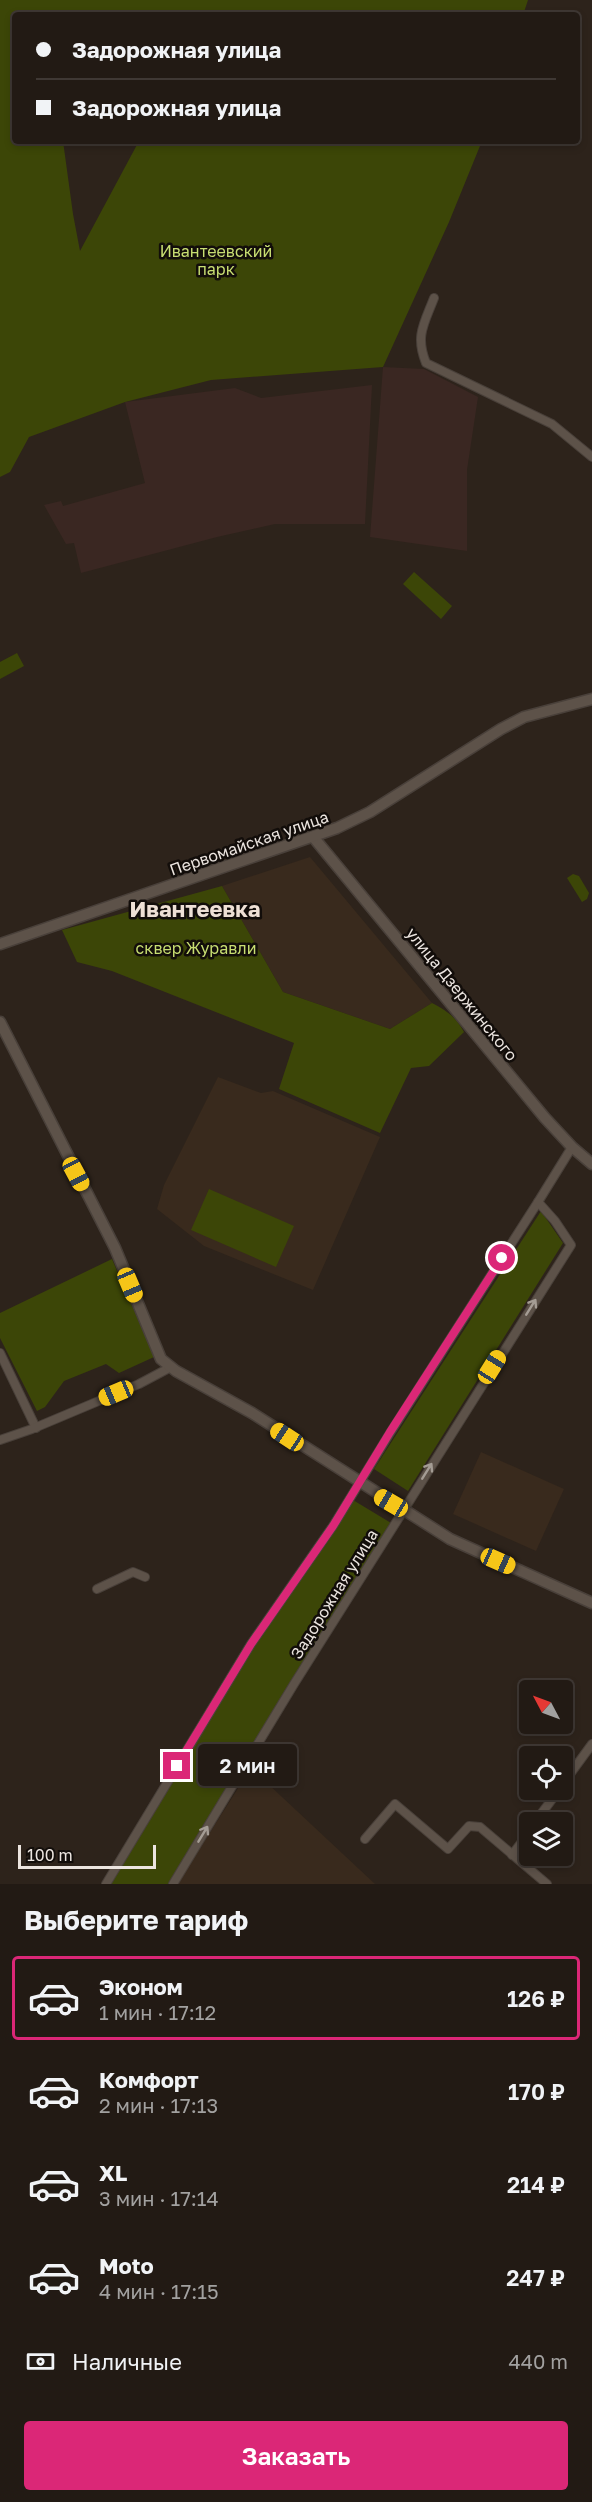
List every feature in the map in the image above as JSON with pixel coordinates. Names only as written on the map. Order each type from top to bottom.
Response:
[{"type":"street","points":[[434,298],[419,337],[426,363],[552,424],[592,457]]},
{"type":"street","name":"Первомайская улица","points":[[0,944],[314,838],[370,812],[501,729],[524,717],[592,699]]},
{"type":"street","name":"улица Дзержинского","points":[[314,838],[509,1075],[572,1147],[592,1164]]},
{"type":"street","points":[[0,1022],[115,1248],[161,1359],[252,1413],[358,1483],[450,1539],[592,1603]]},
{"type":"street","points":[[105,1884],[251,1644],[333,1526],[572,1147]]},
{"type":"street","name":"Задорожная улица","points":[[173,1884],[403,1510],[571,1245],[555,1221],[538,1202]]},
{"type":"street","points":[[0,1353],[36,1428]]},
{"type":"street","points":[[0,1440],[36,1428],[139,1384],[171,1367]]},
{"type":"street","points":[[97,1589],[133,1572],[145,1577]]},
{"type":"street","points":[[573,1770],[592,1744]]},
{"type":"street","points":[[365,1839],[395,1804],[448,1849],[469,1826],[480,1827],[547,1884]]},
{"type":"street","points":[[512,1855],[519,1846]]},
{"type":"shaded area","points":[[383,367],[424,369],[478,397],[467,470],[467,551],[370,537]]},
{"type":"shaded area","points":[[372,385],[365,524],[275,524],[81,573],[74,543],[66,544],[44,505],[61,501],[63,506],[145,483],[125,402],[235,388],[261,398]]},
{"type":"shaded area","points":[[310,857],[432,1003],[390,1029],[283,992],[222,886]]},
{"type":"shaded area","points":[[218,1077],[261,1093],[273,1091],[380,1137],[313,1290],[204,1246],[157,1209],[164,1185]]},
{"type":"shaded area","points":[[481,1452],[564,1489],[536,1551],[453,1514]]},
{"type":"shaded area","points":[[251,1768],[375,1884],[177,1884]]},
{"type":"green space","name":"Ивантеевский парк","points":[[0,0],[528,0],[524,12],[12,12],[12,144],[63,144],[80,251],[137,144],[481,144],[449,222],[383,367],[211,380],[125,402],[29,437],[10,472],[0,477]]},
{"type":"green space","points":[[414,572],[452,606],[441,619],[403,584]]},
{"type":"green space","points":[[17,653],[24,666],[0,679],[0,662]]},
{"type":"green space","points":[[573,874],[579,876],[589,893],[587,899],[582,902],[567,878]]},
{"type":"green space","name":"сквер Журавли","points":[[222,886],[283,992],[390,1029],[432,1003],[458,1022],[464,1032],[429,1066],[411,1068],[380,1133],[279,1089],[294,1043],[112,971],[77,962],[62,930]]},
{"type":"green space","points":[[209,1189],[294,1226],[276,1267],[191,1230]]},
{"type":"green space","points":[[541,1211],[563,1243],[408,1491],[374,1469]]},
{"type":"green space","points":[[112,1259],[154,1357],[119,1373],[106,1364],[64,1381],[45,1407],[37,1411],[0,1338],[0,1313]]},
{"type":"green space","points":[[353,1500],[391,1523],[359,1582],[173,1884],[105,1884],[251,1644],[327,1543]]},
{"type":"district","name":"Ивантеевка","points":[[195,909]]},
{"type":"route","points":[[177,1766],[251,1644],[333,1526],[390,1432],[502,1258]]}]
